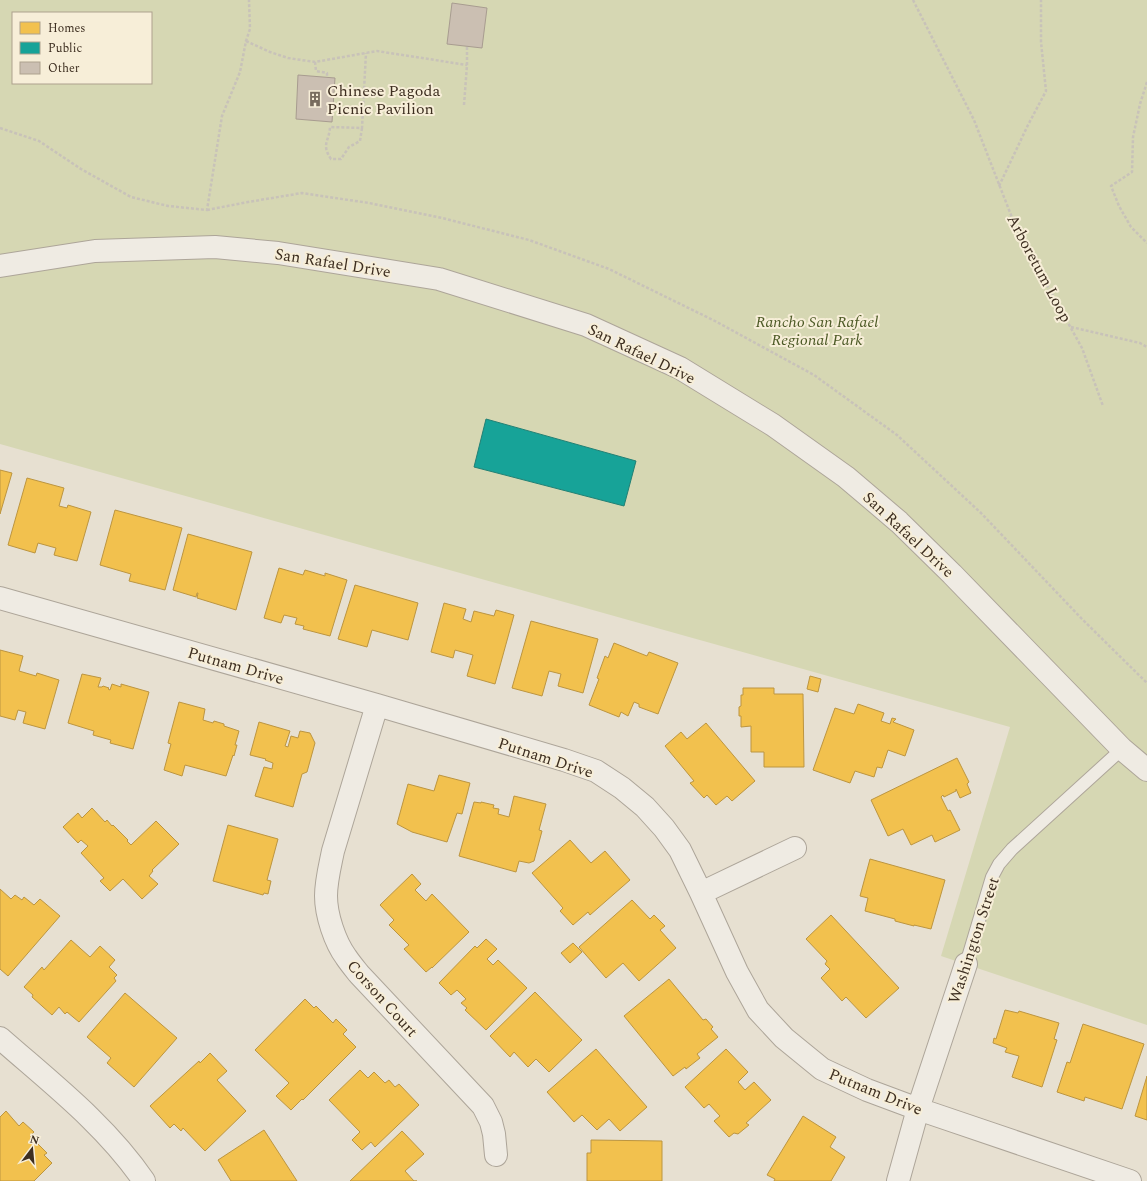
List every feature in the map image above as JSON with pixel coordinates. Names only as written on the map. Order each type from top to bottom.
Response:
[{"type":"street","name":"San Rafael Drive","points":[[0,266],[95,252],[215,248],[278,253],[439,279],[586,325],[680,368],[773,425],[846,477],[905,527],[1122,749],[1147,770]]},
{"type":"street","name":"Putnam Drive","points":[[0,598],[377,705],[564,760],[596,771],[622,788],[645,807],[664,828],[680,850],[737,972],[758,1010],[784,1038],[822,1069],[867,1090],[918,1109],[1130,1181]]},
{"type":"street","name":"Corson Court","points":[[377,705],[328,874],[326,896],[329,914],[336,938],[346,956],[359,974],[483,1106],[491,1122],[496,1155]]},
{"type":"street","points":[[701,893],[795,848]]},
{"type":"street","name":"Washington Street","points":[[898,1181],[918,1109],[966,964]]},
{"type":"street","points":[[0,1038],[100,1128],[122,1152],[144,1181]]},
{"type":"lane","name":"Washington Street","points":[[966,964],[992,876],[999,864],[1012,849],[1122,749]]},
{"type":"path","points":[[0,128],[39,141],[81,169],[131,197],[168,206],[207,210],[222,116],[240,72],[250,29],[249,0]]},
{"type":"path","name":"Arboretum Loop","points":[[912,0],[974,120],[1018,233],[1070,326],[1140,343],[1147,347]]},
{"type":"path","points":[[999,186],[1046,91],[1041,42],[1041,0]]},
{"type":"path","points":[[246,41],[288,58],[315,62],[377,51],[468,65]]},
{"type":"path","points":[[464,105],[468,65],[467,46]]},
{"type":"path","points":[[362,128],[330,127],[326,144],[327,153],[331,159],[341,159],[349,147],[360,142],[362,128],[366,53]]},
{"type":"path","points":[[315,62],[316,71],[327,73],[327,77]]},
{"type":"path","points":[[1147,82],[1140,104],[1133,137],[1132,172],[1111,186],[1119,206],[1131,227],[1147,243]]},
{"type":"path","points":[[1070,326],[1082,348],[1103,406]]},
{"type":"green space","name":"Rancho San Rafael Regional Park","points":[[0,0],[1147,0],[1147,1025],[941,956],[1010,727],[0,444]]},
{"type":"building: Homes","points":[[0,470],[12,473],[0,514]]},
{"type":"building: Homes","points":[[27,478],[64,488],[59,506],[67,508],[68,505],[91,512],[77,561],[54,555],[56,548],[38,543],[35,553],[8,545]]},
{"type":"building: Homes","points":[[115,510],[182,528],[165,590],[129,581],[131,574],[100,565]]},
{"type":"building: Homes","points":[[188,534],[252,552],[236,610],[197,598],[198,593],[196,597],[173,590]]},
{"type":"building: Homes","points":[[279,568],[303,575],[305,570],[325,576],[325,573],[347,580],[330,636],[303,629],[304,626],[295,624],[297,618],[284,615],[281,623],[264,618]]},
{"type":"building: Homes","points":[[355,585],[418,603],[408,640],[372,630],[367,647],[338,639]]},
{"type":"building: Homes","points":[[444,603],[466,609],[463,619],[471,622],[474,611],[494,616],[496,610],[514,615],[495,684],[467,676],[473,655],[455,650],[453,658],[431,652]]},
{"type":"building: Homes","points":[[531,621],[598,639],[583,693],[558,686],[561,674],[549,671],[542,696],[512,688]]},
{"type":"building: Homes","points":[[614,643],[647,656],[649,652],[678,663],[658,714],[639,707],[639,704],[634,702],[628,716],[621,712],[619,717],[589,705],[599,679],[597,678],[605,656],[608,658]]},
{"type":"building: Homes","points":[[0,650],[23,656],[19,671],[36,676],[37,673],[59,680],[45,729],[23,723],[26,712],[18,710],[15,720],[0,716]]},
{"type":"building: Homes","points":[[82,674],[101,678],[98,687],[103,686],[109,688],[108,689],[110,690],[112,684],[121,687],[121,684],[149,692],[133,749],[110,743],[111,740],[93,735],[94,731],[68,723]]},
{"type":"building: Homes","points":[[810,676],[821,679],[818,692],[807,689]]},
{"type":"building: Homes","points":[[743,688],[774,688],[774,694],[803,694],[804,767],[764,767],[764,752],[751,752],[751,726],[741,727],[741,716],[739,716],[739,707],[741,706],[741,695],[743,695]]},
{"type":"building: Homes","points":[[179,702],[205,709],[203,720],[224,724],[224,726],[239,731],[234,756],[233,755],[226,776],[185,765],[182,776],[164,770],[171,744],[168,743]]},
{"type":"building: Homes","points":[[858,704],[884,713],[881,721],[890,724],[892,718],[896,719],[893,722],[914,730],[905,756],[888,750],[882,768],[877,767],[874,777],[855,771],[850,783],[813,770],[835,708],[854,714]]},
{"type":"building: Homes","points":[[259,722],[290,731],[285,746],[288,747],[291,736],[298,738],[300,731],[310,733],[315,743],[307,772],[302,774],[293,807],[255,796],[264,767],[272,769],[273,763],[265,760],[266,759],[250,755]]},
{"type":"building: Homes","points":[[706,723],[755,781],[732,801],[727,796],[716,805],[707,795],[704,798],[690,783],[694,781],[665,746],[681,732],[687,739]]},
{"type":"building: Homes","points":[[957,758],[969,782],[967,784],[971,793],[960,798],[956,789],[956,791],[941,797],[948,811],[950,810],[960,830],[935,842],[932,835],[911,845],[903,829],[888,836],[871,800]]},
{"type":"building: Homes","points":[[439,775],[470,783],[462,814],[457,813],[447,842],[412,832],[397,824],[408,784],[434,791]]},
{"type":"building: Homes","points":[[514,796],[546,804],[539,830],[542,831],[534,861],[529,863],[519,861],[516,872],[459,856],[474,802],[494,805],[493,808],[499,809],[498,814],[509,817]]},
{"type":"building: Homes","points":[[92,808],[105,822],[107,820],[112,826],[113,825],[131,845],[156,821],[179,844],[152,870],[153,871],[149,876],[158,884],[142,899],[123,879],[110,891],[100,881],[104,878],[81,853],[88,846],[81,840],[78,843],[63,827],[78,813],[82,818]]},
{"type":"building: Homes","points":[[228,825],[278,839],[267,880],[271,881],[268,894],[264,893],[263,895],[213,881]]},
{"type":"building: Homes","points":[[570,840],[591,863],[605,851],[630,880],[590,915],[588,912],[573,925],[560,911],[563,908],[532,873]]},
{"type":"building: Homes","points":[[870,859],[945,880],[931,929],[895,921],[895,919],[865,911],[868,898],[860,896]]},
{"type":"building: Homes","points":[[412,874],[421,884],[415,890],[426,901],[432,894],[469,932],[426,972],[404,949],[409,945],[389,925],[394,920],[380,905]]},
{"type":"building: Homes","points":[[0,889],[11,899],[15,895],[22,900],[24,897],[34,905],[40,899],[60,916],[8,976],[0,969]]},
{"type":"building: Homes","points":[[632,900],[650,919],[654,915],[665,926],[660,930],[676,948],[639,981],[623,963],[606,978],[579,947]]},
{"type":"building: Homes","points":[[831,915],[899,988],[866,1018],[846,997],[842,1001],[821,978],[830,969],[825,964],[827,961],[806,939]]},
{"type":"building: Homes","points":[[486,939],[497,949],[487,959],[493,965],[498,960],[527,988],[486,1030],[465,1010],[467,1008],[461,1003],[466,999],[457,990],[451,995],[439,983],[475,946],[477,948]]},
{"type":"building: Homes","points":[[71,940],[90,957],[100,946],[115,960],[109,967],[117,975],[114,978],[116,981],[79,1022],[67,1012],[65,1014],[59,1007],[52,1015],[32,997],[33,995],[24,987],[42,967],[44,970]]},
{"type":"building: Homes","points":[[573,943],[582,952],[570,963],[561,953]]},
{"type":"building: Homes","points":[[669,979],[703,1020],[706,1019],[713,1027],[711,1029],[718,1037],[697,1054],[700,1058],[686,1069],[685,1067],[673,1076],[624,1016]]},
{"type":"building: Homes","points":[[535,992],[582,1040],[549,1072],[536,1059],[528,1067],[514,1052],[510,1057],[490,1036]]},
{"type":"building: Homes","points":[[125,993],[177,1038],[134,1087],[107,1063],[111,1058],[87,1037]]},
{"type":"building: Homes","points":[[305,999],[314,1008],[316,1006],[333,1023],[336,1019],[347,1030],[343,1034],[356,1047],[291,1110],[276,1096],[289,1083],[255,1050]]},
{"type":"building: Homes","points":[[1005,1010],[1018,1013],[1019,1011],[1059,1023],[1054,1039],[1057,1040],[1042,1087],[1012,1077],[1019,1056],[1005,1052],[1007,1048],[993,1043],[994,1038],[996,1039]]},
{"type":"building: Homes","points":[[1083,1024],[1144,1044],[1122,1109],[1085,1097],[1084,1101],[1057,1092],[1067,1062],[1070,1063]]},
{"type":"building: Homes","points":[[596,1049],[647,1107],[620,1131],[609,1119],[597,1130],[582,1115],[574,1122],[547,1092]]},
{"type":"building: Homes","points":[[726,1049],[748,1072],[738,1082],[745,1090],[754,1082],[771,1100],[746,1123],[749,1125],[738,1134],[734,1133],[729,1137],[714,1121],[720,1116],[709,1104],[704,1108],[685,1087]]},
{"type":"building: Homes","points":[[210,1053],[227,1071],[217,1080],[246,1111],[205,1151],[183,1128],[181,1131],[174,1124],[170,1128],[150,1106],[199,1061],[200,1063]]},
{"type":"building: Homes","points":[[360,1070],[368,1078],[374,1072],[385,1083],[389,1080],[395,1087],[399,1084],[419,1105],[375,1147],[371,1142],[362,1150],[352,1140],[360,1132],[329,1100]]},
{"type":"building: Homes","points":[[1147,1076],[1147,1120],[1135,1116]]},
{"type":"building: Homes","points":[[6,1111],[19,1126],[23,1122],[34,1132],[30,1136],[47,1153],[44,1155],[52,1163],[34,1181],[0,1181],[0,1117]]},
{"type":"building: Homes","points":[[803,1116],[836,1137],[830,1147],[845,1157],[831,1181],[774,1181],[775,1179],[767,1175]]},
{"type":"building: Homes","points":[[264,1130],[297,1181],[231,1181],[218,1160]]},
{"type":"building: Homes","points":[[402,1131],[424,1154],[405,1171],[414,1181],[350,1181]]},
{"type":"building: Homes","points":[[591,1140],[662,1141],[662,1181],[587,1181],[587,1153],[591,1153]]},
{"type":"building: Public","points":[[486,419],[636,461],[624,506],[474,467]]},
{"type":"building: Other","points":[[452,3],[487,8],[482,48],[447,44]]},
{"type":"building: Other","name":"Chinese Pagoda Picnic Pavilion","points":[[298,75],[335,78],[332,122],[296,119]]},
{"type":"place","name":"Chinese Pagoda Picnic Pavilion","points":[[315,99]]}]
